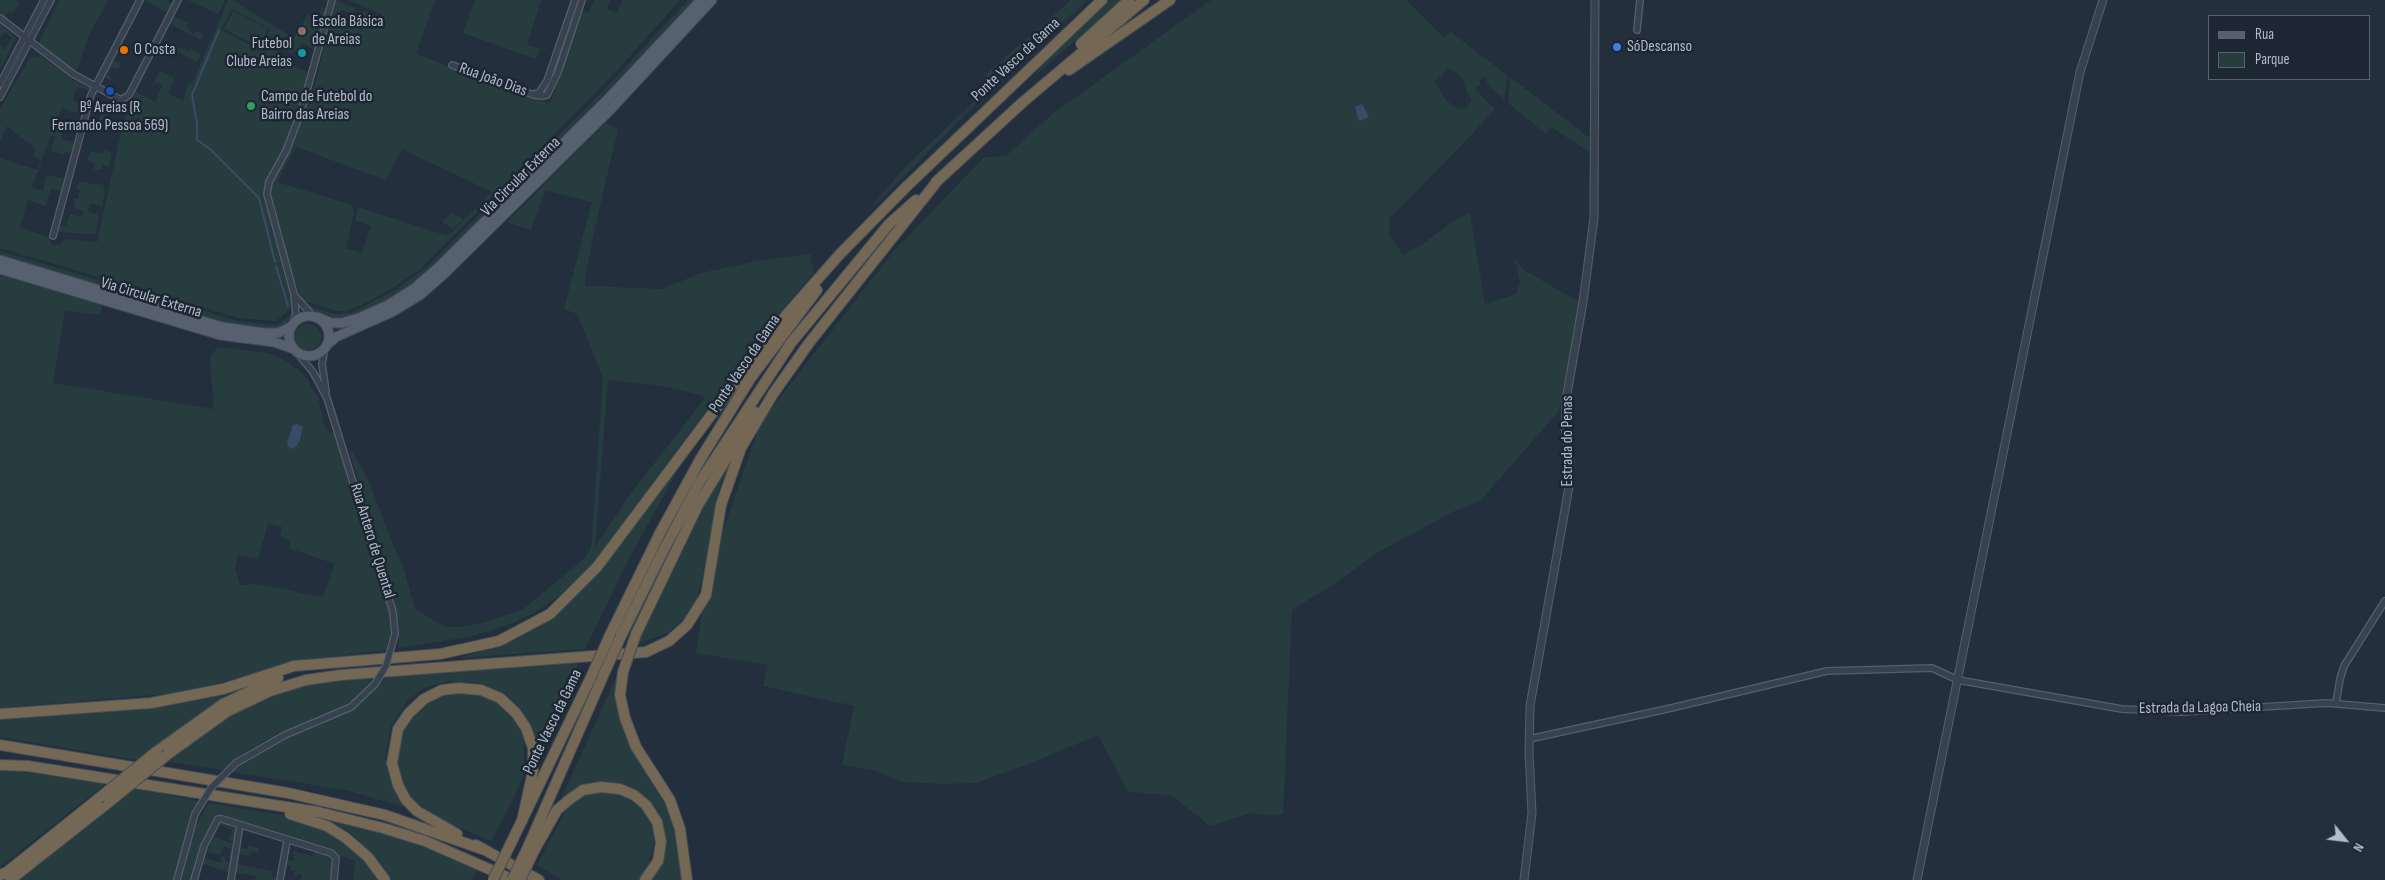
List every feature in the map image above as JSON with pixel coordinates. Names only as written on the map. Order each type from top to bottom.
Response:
[{"type":"highway","name":"Ponte Vasco da Gama","points":[[522,821],[610,635],[673,508],[750,379],[807,302],[908,185],[1102,0]]},
{"type":"highway","name":"Ponte Vasco da Gama","points":[[1024,102],[1060,64],[1129,0]]},
{"type":"highway","name":"Ponte Vasco da Gama","points":[[513,880],[532,848],[603,676],[660,554],[699,483],[791,343],[889,224],[1024,102],[1144,0]]},
{"type":"highway","name":"Ponte Vasco da Gama","points":[[1024,102],[1170,0]]},
{"type":"highway","points":[[10,880],[168,754],[228,711],[270,691],[306,680],[341,675],[646,652],[669,641],[687,625],[706,595],[721,505],[741,448],[773,394],[799,358],[939,179]]},
{"type":"highway","points":[[0,714],[160,702],[223,689],[294,666],[440,654],[500,641],[550,614],[597,567],[787,314],[840,254],[908,185]]},
{"type":"highway","points":[[687,880],[680,829],[670,800],[636,748],[625,718],[620,695],[623,672],[636,634],[698,505],[768,390],[806,338],[872,255],[903,223]]},
{"type":"highway","points":[[0,875],[7,872],[156,752],[223,704],[270,681],[324,663]]},
{"type":"highway","points":[[493,880],[513,839],[522,821],[533,771],[533,748],[526,728],[516,713],[500,698],[481,690],[459,688],[442,690],[424,699],[409,713],[398,729],[392,763],[398,785],[406,800],[417,812],[482,849],[529,873],[540,880]]},
{"type":"highway","points":[[0,745],[288,793],[385,814],[482,849]]},
{"type":"highway","points":[[0,758],[28,766],[318,812],[383,828],[425,841],[513,880]]},
{"type":"highway","points":[[0,765],[28,766]]},
{"type":"highway","points":[[520,880],[532,848],[557,810],[570,798],[583,790],[601,787],[620,789],[634,795],[646,805],[657,822],[661,842],[658,861],[646,880]]},
{"type":"highway","points":[[221,797],[231,802],[306,818],[327,826],[346,838],[368,857],[385,880]]},
{"type":"highway","points":[[529,873],[548,880]]},
{"type":"main road","name":"Via Circular Externa","points":[[315,317],[342,323],[359,318],[388,305],[415,288],[439,267],[606,102],[701,0]]},
{"type":"main road","name":"Via Circular Externa","points":[[326,346],[336,337],[392,312],[420,295],[445,273],[612,108],[712,0]]},
{"type":"main road","name":"Via Circular Externa","points":[[0,260],[222,327],[278,333],[292,326]]},
{"type":"main road","name":"Via Circular Externa","points":[[0,269],[220,335],[242,340],[274,342],[296,351]]},
{"type":"main road","points":[[315,317],[322,321],[329,332],[326,346],[316,356],[303,356],[296,351],[289,338],[292,326],[301,318],[315,317]]},
{"type":"street","points":[[0,97],[28,40],[44,0]]},
{"type":"street","points":[[0,84],[51,0]]},
{"type":"street","points":[[53,236],[95,87],[140,0]]},
{"type":"street","points":[[0,18],[73,74],[118,100],[124,100],[129,95],[178,0]]},
{"type":"street","points":[[292,326],[296,315],[294,294],[266,194],[269,182],[286,151],[301,112],[332,0]]},
{"type":"street","points":[[534,94],[539,93],[546,83],[575,0]]},
{"type":"street","points":[[534,94],[542,96],[550,91],[582,0]]},
{"type":"street","name":"Estrada do Penas","points":[[1524,880],[1532,813],[1529,739],[1530,706],[1568,487],[1570,459],[1565,418],[1566,400],[1583,302],[1594,218],[1595,0]]},
{"type":"street","points":[[1637,30],[1640,0]]},
{"type":"street","points":[[1918,880],[2080,72],[2103,0]]},
{"type":"street","name":"Rua João Dias","points":[[452,65],[534,94]]},
{"type":"street","points":[[294,294],[315,317]]},
{"type":"street","points":[[326,346],[323,372],[327,398]]},
{"type":"street","points":[[296,351],[313,372],[327,398]]},
{"type":"street","name":"Rua Antero de Quental","points":[[177,880],[195,814],[211,788],[236,763],[286,736],[351,708],[375,684],[386,666],[396,634],[393,612],[327,398]]},
{"type":"street","points":[[2336,703],[2344,666],[2385,601]]},
{"type":"street","name":"Estrada da Lagoa Cheia","points":[[1529,739],[1827,671],[1932,668],[1958,680],[2122,710],[2182,712],[2336,703],[2385,708]]},
{"type":"street","points":[[194,880],[204,846],[218,820],[222,819],[331,853],[336,858],[334,880]]},
{"type":"street","points":[[231,880],[240,826]]},
{"type":"street","points":[[280,880],[287,840]]},
{"type":"green space","points":[[0,0],[15,0],[19,4],[13,13],[10,11],[4,17],[0,11]]},
{"type":"green space","points":[[59,0],[108,0],[89,35],[76,72],[39,43]]},
{"type":"green space","points":[[144,0],[166,0],[172,3],[167,13]]},
{"type":"green space","points":[[188,0],[225,0],[218,14]]},
{"type":"green space","points":[[228,0],[232,0],[294,38],[308,14],[318,20],[321,7],[326,8],[315,50],[302,43],[299,51],[295,50],[293,54],[279,49],[275,59],[309,72],[293,128],[265,195],[281,263],[294,305],[276,321],[239,318],[0,248],[0,158],[37,170],[41,160],[33,156],[36,149],[7,126],[0,143],[0,109],[30,58],[41,56],[73,80],[89,88],[89,90],[77,87],[73,101],[85,105],[82,114],[62,108],[57,121],[68,125],[67,130],[63,130],[61,139],[74,142],[71,153],[65,152],[64,155],[51,151],[54,139],[58,138],[51,136],[32,187],[43,191],[46,176],[50,177],[52,175],[64,179],[60,191],[51,188],[46,206],[28,200],[20,227],[48,237],[51,244],[54,245],[60,244],[65,239],[97,242],[123,123],[136,92],[155,102],[162,85],[156,83],[154,86],[152,85],[160,71],[175,78],[168,93],[183,101],[188,85],[194,80]],"holes":[[[232,9],[270,29],[260,50],[221,30]]]},
{"type":"green space","points":[[336,0],[355,8],[352,14],[341,10],[338,17],[358,25],[364,11],[376,16],[374,22],[378,24],[382,14],[347,0],[435,0],[416,54],[550,104],[582,11],[589,13],[594,0],[610,0],[607,9],[617,13],[622,0],[680,0],[612,76],[419,270],[364,304],[345,311],[337,311],[303,302],[291,271],[270,195],[273,181],[296,137],[307,103],[310,104]],"holes":[[[296,147],[386,180],[402,149],[492,192],[448,236],[358,207],[355,220],[371,226],[362,253],[349,249],[346,250],[354,212],[352,205],[277,182]]]},
{"type":"green space","points":[[475,0],[541,0],[527,45],[540,49],[536,59],[463,33]]},
{"type":"green space","points":[[688,0],[694,0],[557,144],[432,268],[402,292],[362,313],[335,319],[323,316],[310,308],[309,306],[335,314],[351,313],[397,289],[428,266],[600,94]]},
{"type":"green space","points":[[1071,0],[1087,0],[979,101],[864,216],[905,167],[982,94],[985,75]]},
{"type":"green space","points":[[1110,0],[1123,0],[1033,77],[1039,68]]},
{"type":"green space","points":[[1211,0],[1406,0],[1443,37],[1451,32],[1508,76],[1504,99],[1487,84],[1487,79],[1483,77],[1479,80],[1480,84],[1475,90],[1495,109],[1459,148],[1390,216],[1389,234],[1403,255],[1421,245],[1454,221],[1470,213],[1485,304],[1516,294],[1520,282],[1515,259],[1524,270],[1579,302],[1558,412],[1481,500],[1450,513],[1377,553],[1337,582],[1292,610],[1283,814],[1275,816],[1251,813],[1210,826],[1171,795],[1128,792],[1098,735],[1026,765],[976,783],[902,782],[873,770],[842,765],[854,706],[763,686],[768,665],[696,653],[702,613],[723,531],[761,422],[894,251],[984,157],[1006,156],[1051,115]],"holes":[[[1449,68],[1463,78],[1466,90],[1472,101],[1465,108],[1458,110],[1445,99],[1435,82]]]},
{"type":"green space","points":[[233,11],[268,29],[259,47],[224,29]]},
{"type":"green space","points":[[174,16],[188,23],[187,27],[194,34],[196,31],[204,35],[201,40],[170,24]]},
{"type":"green space","points":[[0,24],[16,37],[2,67],[0,66],[2,60],[0,58],[0,46],[4,50],[12,38],[5,32],[0,38]]},
{"type":"green space","points":[[174,45],[190,52],[191,49],[201,54],[197,62],[172,49]]},
{"type":"green space","points":[[113,60],[121,64],[118,69],[112,67],[108,75],[112,78],[110,81],[105,76]]},
{"type":"green space","points":[[1510,77],[1591,139],[1589,152],[1551,127],[1546,134],[1508,103]]},
{"type":"green space","points":[[92,107],[107,114],[100,126],[92,124],[93,121],[99,122],[101,113],[91,110]]},
{"type":"green space","points":[[606,123],[618,129],[593,236],[585,281],[586,286],[662,289],[701,273],[758,261],[810,254],[814,272],[771,323],[592,565],[559,596],[534,613],[508,625],[469,637],[398,648],[399,624],[388,577],[349,451],[353,452],[370,484],[403,566],[415,609],[445,627],[461,627],[485,622],[522,610],[585,558],[591,549],[603,377],[577,314],[564,309],[592,202],[545,190],[531,230],[507,222]],"holes":[[[608,380],[656,385],[698,394],[705,398],[628,497],[595,547]]]},
{"type":"green space","points":[[105,150],[112,153],[109,167],[103,165],[101,170],[95,169],[92,174],[95,163],[87,161],[90,151],[103,154]]},
{"type":"green space","points":[[79,182],[105,185],[103,187],[105,192],[102,206],[90,203],[88,211],[99,215],[95,234],[58,232],[59,225],[66,226],[70,214],[82,217],[83,211],[74,208],[75,204],[73,203],[74,198],[78,199],[80,190],[77,189]]},
{"type":"green space","points":[[452,212],[463,219],[453,229],[442,222]]},
{"type":"green space","points":[[0,251],[238,321],[274,325],[282,322],[294,310],[284,326],[273,330],[225,324],[0,256]]},
{"type":"green space","points":[[0,274],[103,305],[99,315],[65,311],[53,383],[214,409],[210,361],[211,355],[218,347],[267,353],[283,359],[303,373],[318,397],[324,425],[330,433],[338,431],[393,612],[395,634],[386,650],[306,660],[179,693],[0,708]],"holes":[[[268,524],[282,527],[280,537],[290,540],[289,548],[335,564],[323,597],[257,584],[240,585],[235,568],[238,555],[258,559]]]},
{"type":"green space","points":[[308,324],[318,327],[321,337],[318,347],[308,350],[298,347],[295,337],[298,327]]},
{"type":"green space","points":[[689,449],[629,559],[585,649],[460,658],[503,643],[557,612]]},
{"type":"green space","points":[[734,451],[719,490],[697,598],[686,616],[668,633],[634,645],[705,501]]},
{"type":"green space","points":[[579,662],[535,764],[532,733],[524,713],[507,695],[480,683],[450,681],[424,688],[408,700],[391,726],[385,757],[393,788],[407,808],[346,790],[231,772],[244,760],[271,745],[358,706],[374,689],[382,676]]},
{"type":"green space","points":[[619,671],[619,703],[666,802],[678,837],[682,880],[650,880],[661,866],[665,831],[652,804],[630,786],[601,781],[580,787],[560,801]]},
{"type":"green space","points":[[376,675],[361,694],[348,706],[265,741],[238,757],[223,770],[164,761],[233,711],[278,693],[309,684]]},
{"type":"green space","points":[[233,690],[137,760],[0,737],[0,718]]},
{"type":"green space","points":[[463,691],[489,695],[512,714],[524,739],[524,772],[513,800],[491,841],[439,819],[414,801],[403,782],[396,760],[399,734],[421,704],[439,694]]},
{"type":"green space","points":[[0,768],[105,784],[0,867]]},
{"type":"green space","points":[[131,788],[203,802],[195,814],[177,880],[10,880]]},
{"type":"green space","points":[[617,790],[647,813],[655,838],[646,874],[639,880],[562,880],[537,865],[566,810],[580,798],[599,791]]},
{"type":"green space","points":[[209,803],[287,816],[336,835],[362,857],[379,880],[353,880],[355,861],[326,848],[217,817],[200,845],[190,880],[182,880],[189,845],[197,824]]},
{"type":"green space","points":[[331,821],[392,836],[432,849],[478,868],[471,880],[393,880],[351,833]]},
{"type":"green space","points":[[223,822],[236,828],[234,842],[217,835],[228,839],[233,831],[222,825],[217,830]]},
{"type":"green space","points":[[214,837],[233,844],[230,859],[228,858],[231,849],[224,846],[220,855],[207,852]]},
{"type":"green space","points":[[291,843],[330,855],[332,863],[330,880],[301,880],[302,875],[298,874],[297,877],[294,877],[295,871],[291,870],[291,866],[287,865],[288,860],[293,861],[294,855],[289,853],[293,854],[293,851],[312,856],[314,852],[290,845]]},
{"type":"green space","points":[[248,845],[259,848],[258,853],[251,851],[249,856],[239,854],[240,848],[247,849]]},
{"type":"green space","points":[[222,856],[226,857],[225,861],[230,862],[228,872],[203,864],[205,858],[220,863]]},
{"type":"green space","points":[[237,864],[272,871],[271,876],[277,878],[276,880],[255,880],[256,876],[236,873]]},
{"type":"water","points":[[1362,104],[1369,117],[1359,121],[1355,107]]},
{"type":"water","points":[[297,424],[303,427],[300,440],[296,447],[290,449],[287,443],[293,425]]},
{"type":"waterway","points":[[219,30],[192,95],[197,123],[197,140],[210,149],[259,198],[275,262]]},
{"type":"waterway","points":[[276,266],[288,306]]},
{"type":"place","name":"Escola Básica de Areias","points":[[302,31]]},
{"type":"place","name":"SóDescanso","points":[[1617,47]]},
{"type":"place","name":"O Costa","points":[[124,50]]},
{"type":"place","name":"Futebol Clube Areias","points":[[302,53]]},
{"type":"place","name":"Bº Areias (R Fernando Pessoa 569)","points":[[110,91]]},
{"type":"place","name":"Campo de Futebol do Bairro das Areias","points":[[251,106]]}]
